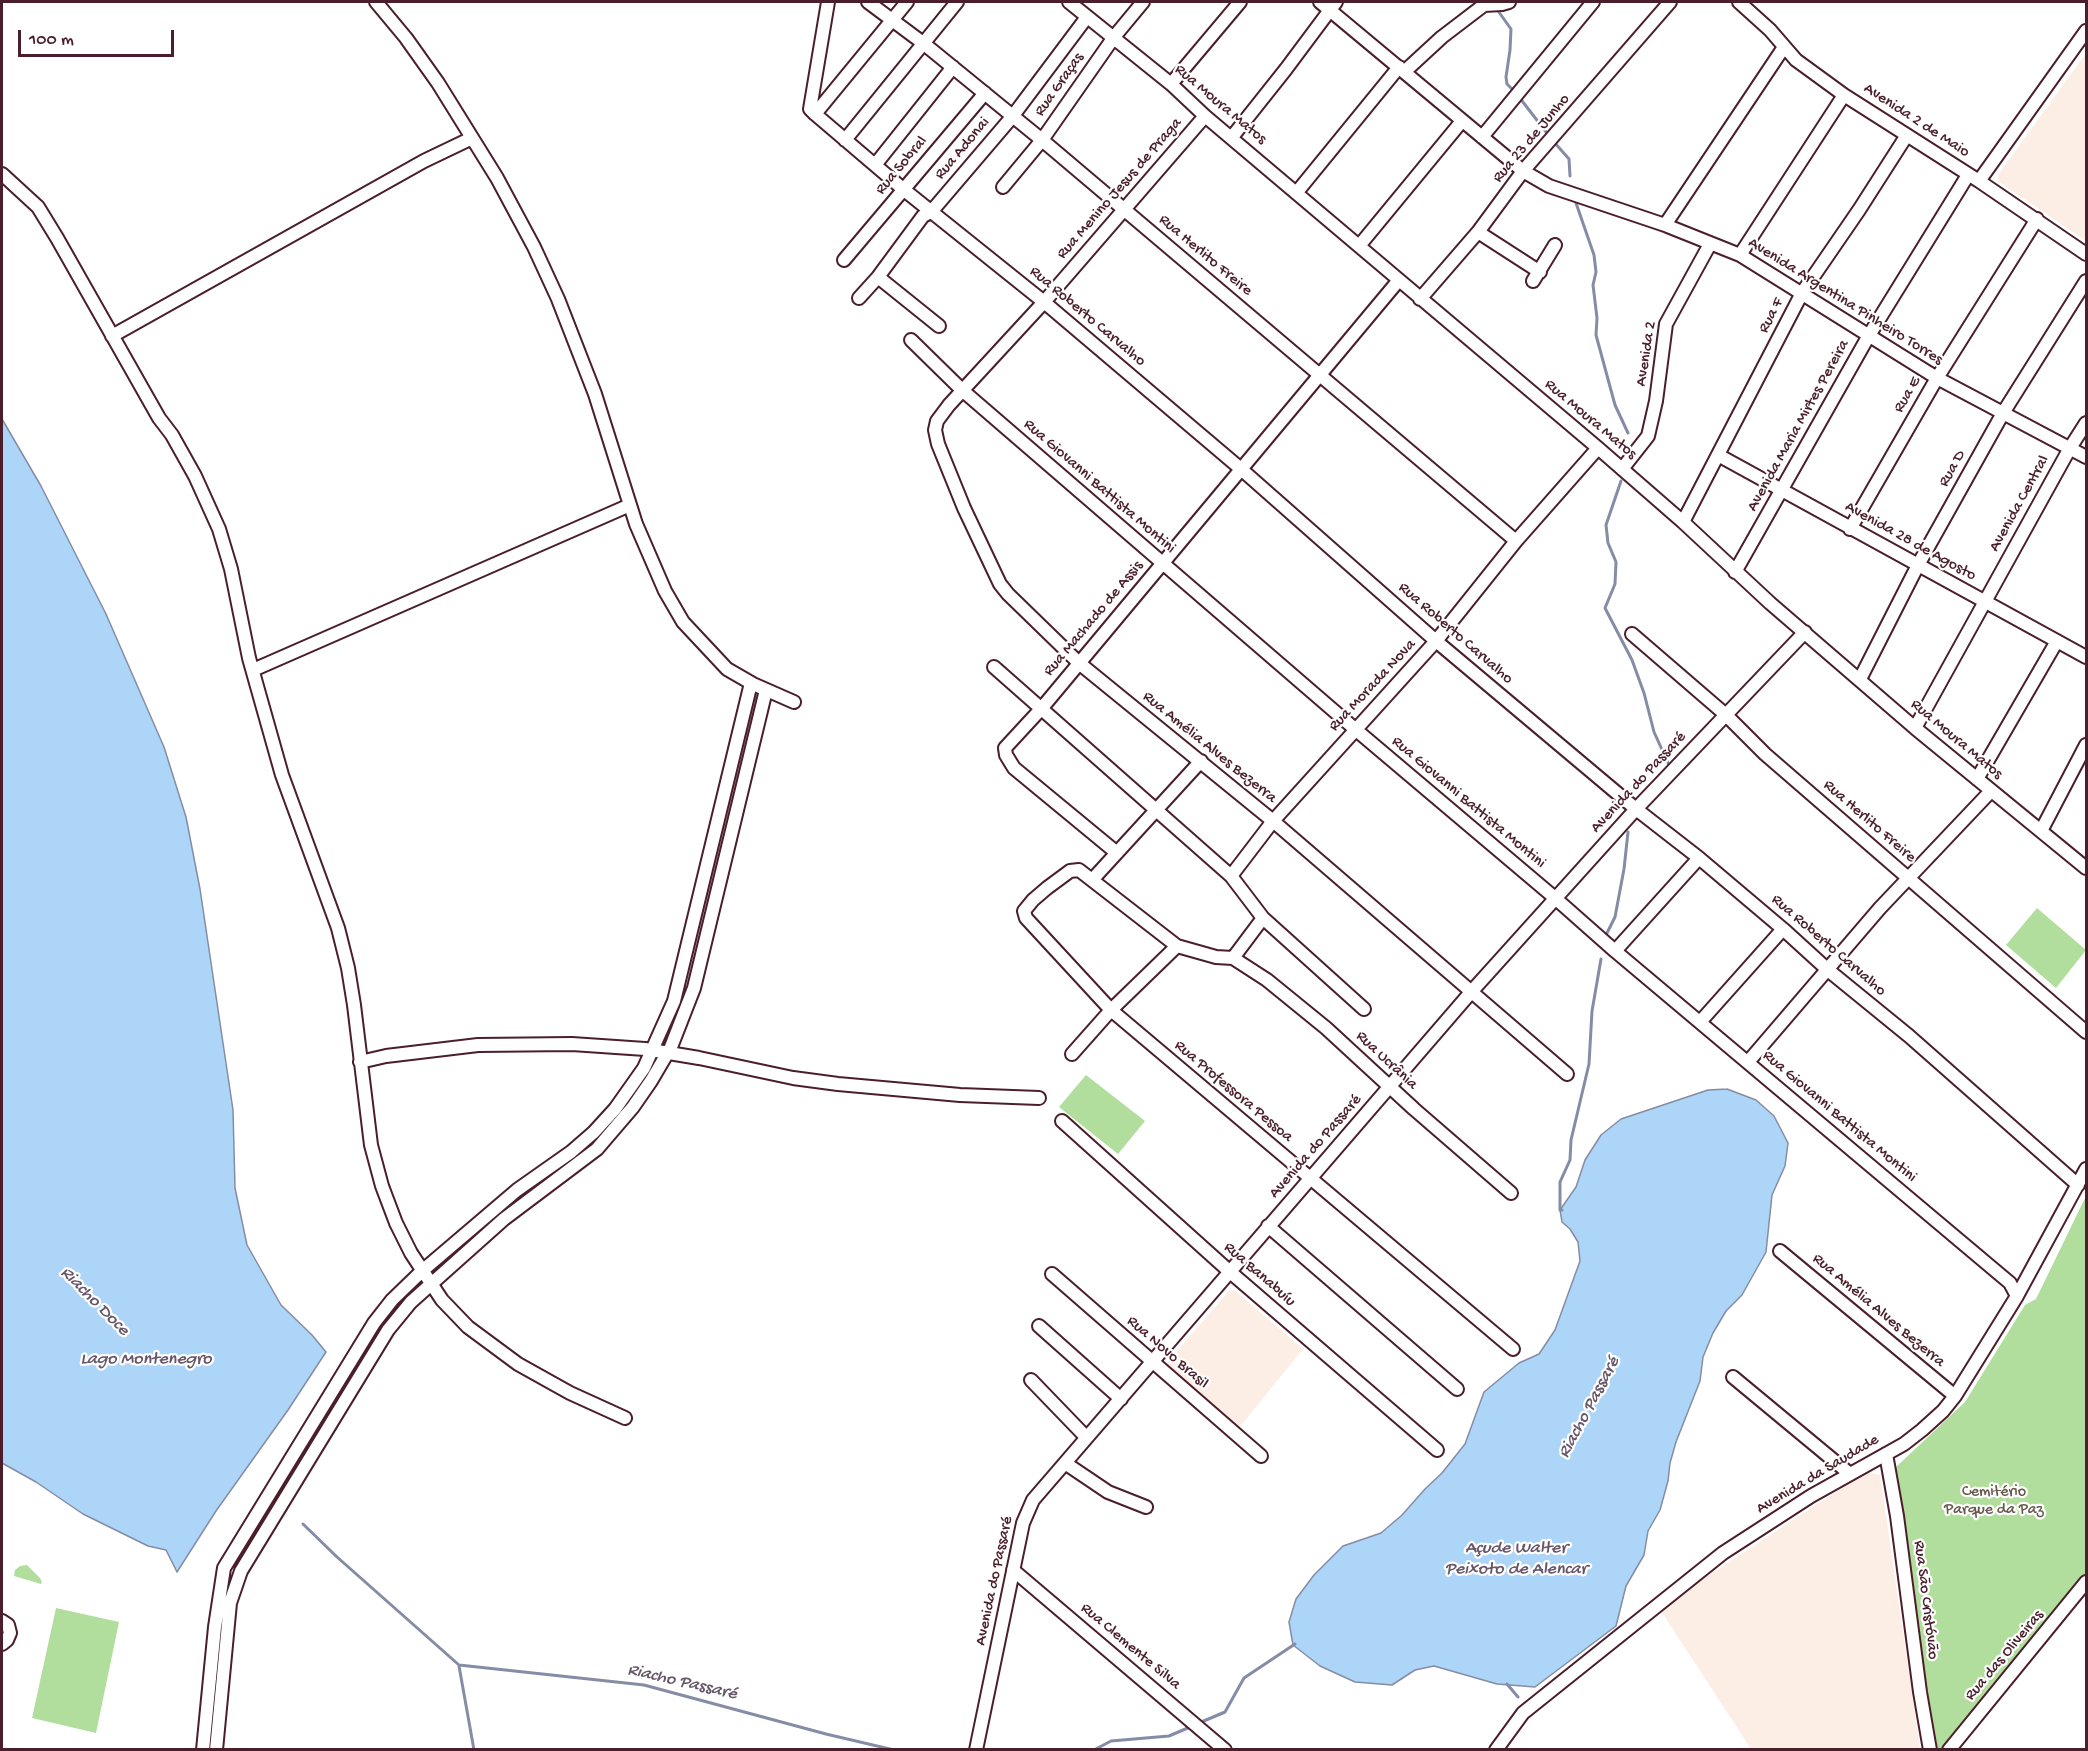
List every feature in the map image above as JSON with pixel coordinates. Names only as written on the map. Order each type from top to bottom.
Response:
[{"type":"street","points":[[375,2],[438,83],[497,178],[529,237],[558,299],[595,394],[630,505],[655,569],[683,622],[727,669],[751,683],[794,702]]},
{"type":"street","points":[[813,111],[828,2]]},
{"type":"street","name":"Rua Herlito Freire","points":[[868,2],[923,43],[1042,140],[1516,541]]},
{"type":"street","points":[[813,111],[907,2]]},
{"type":"street","points":[[845,140],[957,2]]},
{"type":"street","name":"Rua Moura Matos","points":[[1069,2],[1171,84],[1205,116],[1598,448],[1683,522],[1735,572],[1915,728],[2086,868]]},
{"type":"street","name":"Rua Graças","points":[[1004,187],[1042,140],[1114,38],[1143,2]]},
{"type":"street","points":[[1171,84],[1240,2]]},
{"type":"street","name":"Avenida Argentina Pinheiro Torres","points":[[1320,2],[1333,6],[1402,70],[1523,171],[1549,186],[1665,225],[1740,255],[1937,378],[2086,457]]},
{"type":"street","points":[[1482,137],[1593,2]]},
{"type":"street","name":"Rua 23 de Junho","points":[[1420,299],[1478,232],[1523,171],[1670,2]]},
{"type":"street","name":"Avenida 2 de Maio","points":[[1739,2],[1770,30],[1796,60],[1844,94],[2037,219],[2086,254]]},
{"type":"street","points":[[1297,192],[1402,70],[1442,37],[1499,3]]},
{"type":"street","points":[[1232,137],[1333,6]]},
{"type":"street","name":"Rua Adonai","points":[[859,298],[878,277],[923,216],[931,212],[1012,117],[1087,17]]},
{"type":"street","name":"Avenida Maria Mirtes Pereira","points":[[1735,572],[1868,337],[1974,178],[2086,31]]},
{"type":"street","points":[[1665,225],[1784,48]]},
{"type":"street","points":[[875,165],[952,67]]},
{"type":"street","name":"Rua Sobral","points":[[844,260],[985,93]]},
{"type":"street","points":[[1740,255],[1844,94]]},
{"type":"street","name":"Rua Roberto Carvalho","points":[[813,111],[903,189],[1044,302],[1240,469],[1436,641],[1783,929],[2078,1185]]},
{"type":"street","name":"Rua Menino Jesus de Praga","points":[[962,390],[1044,302],[1205,116]]},
{"type":"street","points":[[1359,246],[1462,121]]},
{"type":"street","name":"Rua F","points":[[1683,522],[1802,293],[1907,135]]},
{"type":"street","points":[[112,336],[414,166],[472,138]]},
{"type":"street","points":[[2,174],[38,207],[159,418],[172,435],[210,508],[231,569],[253,670],[282,776],[339,928],[350,977],[371,1145],[382,1186],[396,1223],[422,1271],[442,1300],[468,1327],[518,1364],[570,1393],[626,1418]]},
{"type":"street","name":"Rua E","points":[[1850,529],[1937,378],[2037,219]]},
{"type":"street","points":[[1478,232],[1537,277],[1556,245]]},
{"type":"street","name":"Avenida 2","points":[[1622,469],[1648,436],[1656,400],[1666,324],[1710,244]]},
{"type":"street","points":[[878,277],[939,326]]},
{"type":"street","name":"Rua Machado de Assis","points":[[1117,853],[1010,763],[1005,748],[1041,709],[1399,280]]},
{"type":"street","name":"Rua D","points":[[1860,679],[1918,565],[2003,413],[2086,281]]},
{"type":"street","name":"Rua Giovanni Battista Montini","points":[[911,340],[962,390],[1355,729],[2016,1289]]},
{"type":"street","name":"Rua Amélia Alves Bezerra","points":[[962,390],[939,417],[934,430],[964,508],[1000,584],[1008,594],[1079,663],[1273,821],[1567,1074]]},
{"type":"street","name":"Avenida Central","points":[[1915,728],[2086,423]]},
{"type":"street","name":"Rua Morada Nova","points":[[1231,876],[1273,821],[1436,641],[1516,541],[1598,448]]},
{"type":"street","name":"Avenida 28 de Agosto","points":[[1718,455],[2086,657]]},
{"type":"street","points":[[253,670],[630,505]]},
{"type":"street","name":"Avenida do Passaré","points":[[976,1749],[1023,1523],[1033,1500],[1228,1271],[1311,1179],[1472,991],[1636,809],[1805,632]]},
{"type":"street","name":"Rua Herlito Freire","points":[[1632,634],[1726,715],[1765,754],[2086,1032]]},
{"type":"street","points":[[1977,779],[2057,641]]},
{"type":"street","points":[[994,667],[1157,809],[1231,876],[1263,918],[1233,958],[1216,957],[1177,946],[1092,880],[1117,853],[1157,809],[1201,761]]},
{"type":"street","points":[[203,1749],[219,1592],[224,1569],[374,1323],[392,1300],[422,1271],[517,1190],[571,1152],[594,1132],[615,1109],[644,1068],[674,1001],[683,970],[751,683]]},
{"type":"street","points":[[216,1749],[230,1603],[241,1571],[388,1330],[411,1302],[504,1219],[597,1149],[633,1107],[667,1053],[681,1025],[694,988],[766,690]]},
{"type":"street","points":[[2041,831],[2086,745]]},
{"type":"street","points":[[1748,1062],[1880,908],[1991,791]]},
{"type":"street","points":[[1615,951],[1698,858]]},
{"type":"street","name":"Rua Professora Pessoa","points":[[1092,880],[1079,870],[1070,871],[1033,900],[1025,909],[1026,918],[1111,1010],[1513,1349]]},
{"type":"street","name":"Rua Ucrânia","points":[[1263,918],[1364,1009]]},
{"type":"street","points":[[1700,1022],[1783,929]]},
{"type":"street","points":[[1072,1054],[1111,1010],[1177,946]]},
{"type":"street","name":"Rua Ucrânia","points":[[1233,958],[1295,1002],[1511,1193]]},
{"type":"street","points":[[360,1062],[386,1056],[478,1045],[572,1044],[667,1053],[793,1078],[838,1084],[960,1095],[1039,1098]]},
{"type":"street","name":"Rua Banabuíu","points":[[1062,1121],[1228,1271],[1437,1450]]},
{"type":"street","name":"Avenida da Saudade","points":[[1496,1749],[1523,1713],[1688,1580],[1733,1547],[1886,1454],[1922,1430],[1943,1411],[1955,1396],[2086,1168]]},
{"type":"street","points":[[1268,1226],[1457,1389]]},
{"type":"street","name":"Rua Amélia Alves Bezerra","points":[[1780,1251],[1955,1396]]},
{"type":"street","name":"Rua Novo Brasil","points":[[1052,1274],[1261,1456]]},
{"type":"street","points":[[1039,1326],[1121,1398]]},
{"type":"street","points":[[1733,1377],[1850,1474]]},
{"type":"street","points":[[1031,1380],[1086,1437]]},
{"type":"street","name":"Rua São Cristóvão","points":[[1886,1454],[1930,1749]]},
{"type":"street","points":[[1065,1463],[1108,1492],[1146,1507]]},
{"type":"street","name":"Rua Clemente Silva","points":[[1014,1570],[1225,1749]]},
{"type":"street","name":"Rua das Oliveiras","points":[[1948,1749],[2086,1582]]},
{"type":"street","points":[[2,1621],[8,1625],[10,1633],[2,1644]]},
{"type":"shaded area","points":[[2086,53],[2086,241],[1998,181],[1998,175]]},
{"type":"shaded area","points":[[1234,1290],[1303,1349],[1238,1429],[1164,1366],[1229,1291]]},
{"type":"shaded area","points":[[1866,1472],[1880,1475],[1920,1749],[1751,1749],[1659,1608]]},
{"type":"green space","points":[[2037,908],[2086,950],[2056,988],[2006,945]]},
{"type":"green space","points":[[1086,1075],[1145,1121],[1118,1154],[1059,1107]]},
{"type":"green space","name":"Cemitério Parque da Paz","points":[[2086,1196],[2086,1574],[1946,1749],[1934,1749],[1896,1467],[1965,1402],[2025,1305],[2036,1299]]},
{"type":"green space","points":[[27,1565],[40,1578],[41,1584],[14,1576],[15,1570]]},
{"type":"green space","points":[[56,1608],[119,1622],[96,1733],[32,1718]]},
{"type":"water","name":"Lago Montenegro","points":[[2,419],[41,486],[106,614],[164,747],[186,817],[200,889],[233,1110],[235,1188],[247,1245],[281,1305],[326,1352],[216,1511],[177,1572],[166,1550],[148,1546],[83,1514],[36,1482],[2,1463]]},
{"type":"water","name":"Açude Walter Peixoto de Alencar","points":[[1727,1089],[1756,1100],[1774,1116],[1788,1143],[1785,1166],[1772,1195],[1766,1252],[1742,1295],[1726,1311],[1703,1357],[1700,1381],[1676,1442],[1660,1510],[1648,1531],[1644,1555],[1626,1586],[1616,1626],[1535,1687],[1497,1684],[1434,1666],[1415,1670],[1392,1685],[1355,1682],[1320,1666],[1293,1645],[1289,1622],[1296,1599],[1314,1575],[1343,1546],[1381,1533],[1402,1515],[1442,1473],[1465,1444],[1484,1392],[1519,1363],[1539,1354],[1555,1330],[1580,1261],[1578,1242],[1570,1229],[1562,1222],[1560,1210],[1576,1187],[1585,1160],[1601,1135],[1621,1119],[1708,1090]]},
{"type":"waterway","name":"Riacho Passaré","points":[[1496,8],[1511,29],[1506,77],[1507,84],[1515,92]]},
{"type":"waterway","name":"Riacho Passaré","points":[[1519,97],[1550,137]]},
{"type":"waterway","name":"Riacho Passaré","points":[[1554,142],[1569,159],[1570,176]]},
{"type":"waterway","name":"Riacho Passaré","points":[[1576,203],[1594,255],[1596,335],[1615,405],[1628,433]]},
{"type":"waterway","name":"Riacho Passaré","points":[[1621,481],[1606,525],[1608,543],[1616,562],[1615,584],[1605,608],[1632,660],[1644,693],[1654,732],[1669,765],[1667,769]]},
{"type":"waterway","name":"Riacho Passaré","points":[[1606,935],[1615,917],[1628,832]]},
{"type":"waterway","name":"Riacho Passaré","points":[[1562,1210],[1560,1210],[1560,1182],[1570,1160],[1571,1140],[1589,1064],[1592,1011],[1601,959]]},
{"type":"waterway","name":"Riacho Doce","points":[[303,1524],[459,1665]]},
{"type":"waterway","name":"Riacho Passaré","points":[[1199,1723],[1225,1712],[1244,1678],[1295,1644]]},
{"type":"waterway","name":"Riacho Passaré","points":[[459,1665],[644,1685],[894,1750]]},
{"type":"waterway","points":[[459,1666],[474,1750]]},
{"type":"waterway","points":[[1507,1684],[1518,1697]]},
{"type":"waterway","name":"Riacho Passaré","points":[[1094,1750],[1111,1741],[1169,1736],[1190,1727]]}]
